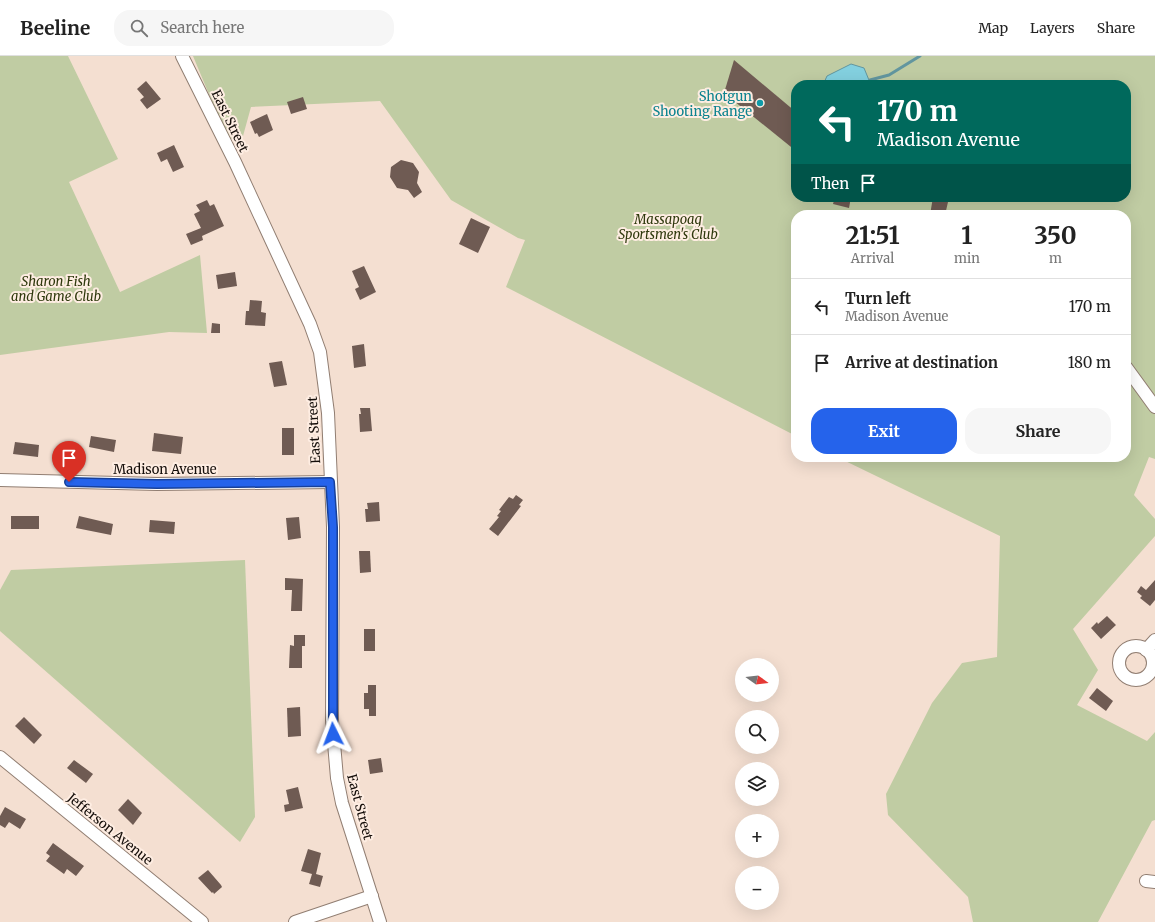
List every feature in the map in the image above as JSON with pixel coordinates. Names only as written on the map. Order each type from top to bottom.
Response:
[{"type":"street","name":"East Street","points":[[182,56],[235,162],[308,319],[320,352],[328,413],[333,527],[332,720],[336,778],[342,803],[380,922]]},
{"type":"street","points":[[1131,374],[1155,407]]},
{"type":"street","name":"Madison Avenue","points":[[0,480],[157,484],[330,482]]},
{"type":"street","points":[[1146,650],[1155,640]]},
{"type":"street","name":"Jefferson Avenue","points":[[0,757],[202,922]]},
{"type":"street","points":[[295,922],[372,896]]},
{"type":"green space","name":"Sharon Fish and Game Club","points":[[0,56],[68,56],[118,159],[69,182],[120,292],[200,255],[207,333],[169,332],[0,355]]},
{"type":"green space","name":"Massapoag Sportsmen's Club","points":[[193,56],[1155,56],[1155,459],[1149,457],[1134,495],[1155,519],[1155,536],[1073,629],[1098,670],[1077,705],[1147,741],[1155,732],[1155,820],[1152,821],[1098,922],[973,922],[968,897],[888,815],[886,794],[932,703],[962,663],[997,657],[1000,536],[847,462],[1131,462],[1131,210],[791,210],[791,433],[506,287],[525,240],[518,238],[451,200],[380,101],[251,107],[243,136],[228,140]]},
{"type":"green space","points":[[245,560],[255,817],[240,842],[0,631],[0,590],[11,570]]},
{"type":"water","points":[[851,64],[864,68],[869,80],[825,80],[827,76]]},
{"type":"building","name":"Shotgun Shooting Range","points":[[734,60],[791,108],[791,147],[724,93]]},
{"type":"building","points":[[146,81],[161,99],[147,109],[140,100],[144,97],[137,89]]},
{"type":"building","points":[[303,97],[307,109],[291,114],[287,102]]},
{"type":"building","points":[[267,114],[273,130],[259,137],[257,133],[255,134],[250,122]]},
{"type":"building","points":[[174,145],[184,167],[173,172],[167,159],[161,162],[157,153]]},
{"type":"building","points":[[401,160],[413,163],[419,172],[417,183],[422,192],[414,198],[408,190],[397,188],[390,177],[391,167]]},
{"type":"building","points":[[207,200],[210,206],[214,204],[224,226],[202,236],[203,240],[191,245],[186,234],[201,228],[194,214],[200,211],[196,205]]},
{"type":"building","points":[[834,202],[850,202],[849,208],[833,204]]},
{"type":"building","points":[[932,202],[948,202],[946,210],[931,210]]},
{"type":"building","points":[[471,218],[490,227],[478,253],[459,244]]},
{"type":"building","points":[[364,266],[376,292],[360,300],[355,289],[359,287],[352,271]]},
{"type":"building","points":[[235,272],[237,286],[218,289],[216,275]]},
{"type":"building","points":[[250,300],[262,301],[261,312],[266,313],[265,326],[245,325],[246,311],[249,311]]},
{"type":"building","points":[[212,323],[220,324],[220,333],[211,333]]},
{"type":"building","points":[[364,344],[366,366],[354,368],[352,346]]},
{"type":"building","points":[[282,361],[287,385],[274,387],[269,363]]},
{"type":"building","points":[[360,408],[370,408],[372,431],[360,432]]},
{"type":"building","points":[[282,428],[294,428],[294,455],[282,455]]},
{"type":"building","points":[[154,433],[183,437],[181,454],[152,451]]},
{"type":"building","points":[[91,436],[116,440],[114,452],[89,447]]},
{"type":"building","points":[[15,442],[39,445],[38,457],[13,454]]},
{"type":"building","points":[[516,495],[523,500],[519,505],[521,506],[498,536],[489,529],[499,517],[497,516],[501,511],[499,510],[509,497],[513,499]]},
{"type":"building","points":[[379,502],[380,521],[366,522],[365,509],[368,509],[367,503]]},
{"type":"building","points":[[11,516],[39,516],[39,529],[11,529]]},
{"type":"building","points":[[79,516],[113,524],[111,535],[76,528]]},
{"type":"building","points":[[299,517],[301,538],[288,540],[286,518]]},
{"type":"building","points":[[150,520],[175,522],[174,534],[149,532]]},
{"type":"building","points":[[359,551],[370,551],[371,572],[360,573]]},
{"type":"building","points":[[285,578],[303,579],[302,611],[291,611],[292,590],[285,590]]},
{"type":"building","points":[[1155,580],[1155,600],[1150,606],[1140,598],[1142,596],[1137,592],[1141,586],[1146,590]]},
{"type":"building","points":[[1107,616],[1116,625],[1101,639],[1091,628]]},
{"type":"building","points":[[364,629],[375,629],[375,651],[364,651]]},
{"type":"building","points":[[294,635],[305,635],[305,646],[302,646],[302,668],[289,668],[290,645],[294,646]]},
{"type":"building","points":[[368,685],[376,685],[376,716],[369,716],[369,709],[364,709],[364,693],[368,693]]},
{"type":"building","points":[[1097,688],[1113,701],[1106,711],[1089,698]]},
{"type":"building","points":[[300,707],[301,736],[288,737],[287,708]]},
{"type":"building","points":[[24,717],[42,735],[34,744],[15,726]]},
{"type":"building","points":[[381,758],[383,772],[370,774],[368,760]]},
{"type":"building","points":[[74,760],[93,774],[86,783],[67,768]]},
{"type":"building","points":[[298,787],[303,808],[285,812],[284,805],[289,804],[286,790]]},
{"type":"building","points":[[128,799],[142,813],[133,825],[118,810]]},
{"type":"building","points":[[5,807],[26,819],[20,829],[9,822],[5,828],[0,825],[0,816]]},
{"type":"building","points":[[53,843],[84,866],[76,876],[67,869],[64,874],[46,861],[50,856],[46,853]]},
{"type":"building","points":[[308,849],[321,853],[316,874],[323,876],[320,887],[309,884],[312,874],[301,871]]},
{"type":"building","points":[[208,870],[222,887],[214,894],[198,878]]},
{"type":"waterway","points":[[870,80],[889,75],[920,56]]},
{"type":"place","name":"Shotgun Shooting Range","points":[[760,103]]},
{"type":"route","points":[[69,482],[157,484],[330,482],[333,527],[333,734]]}]
